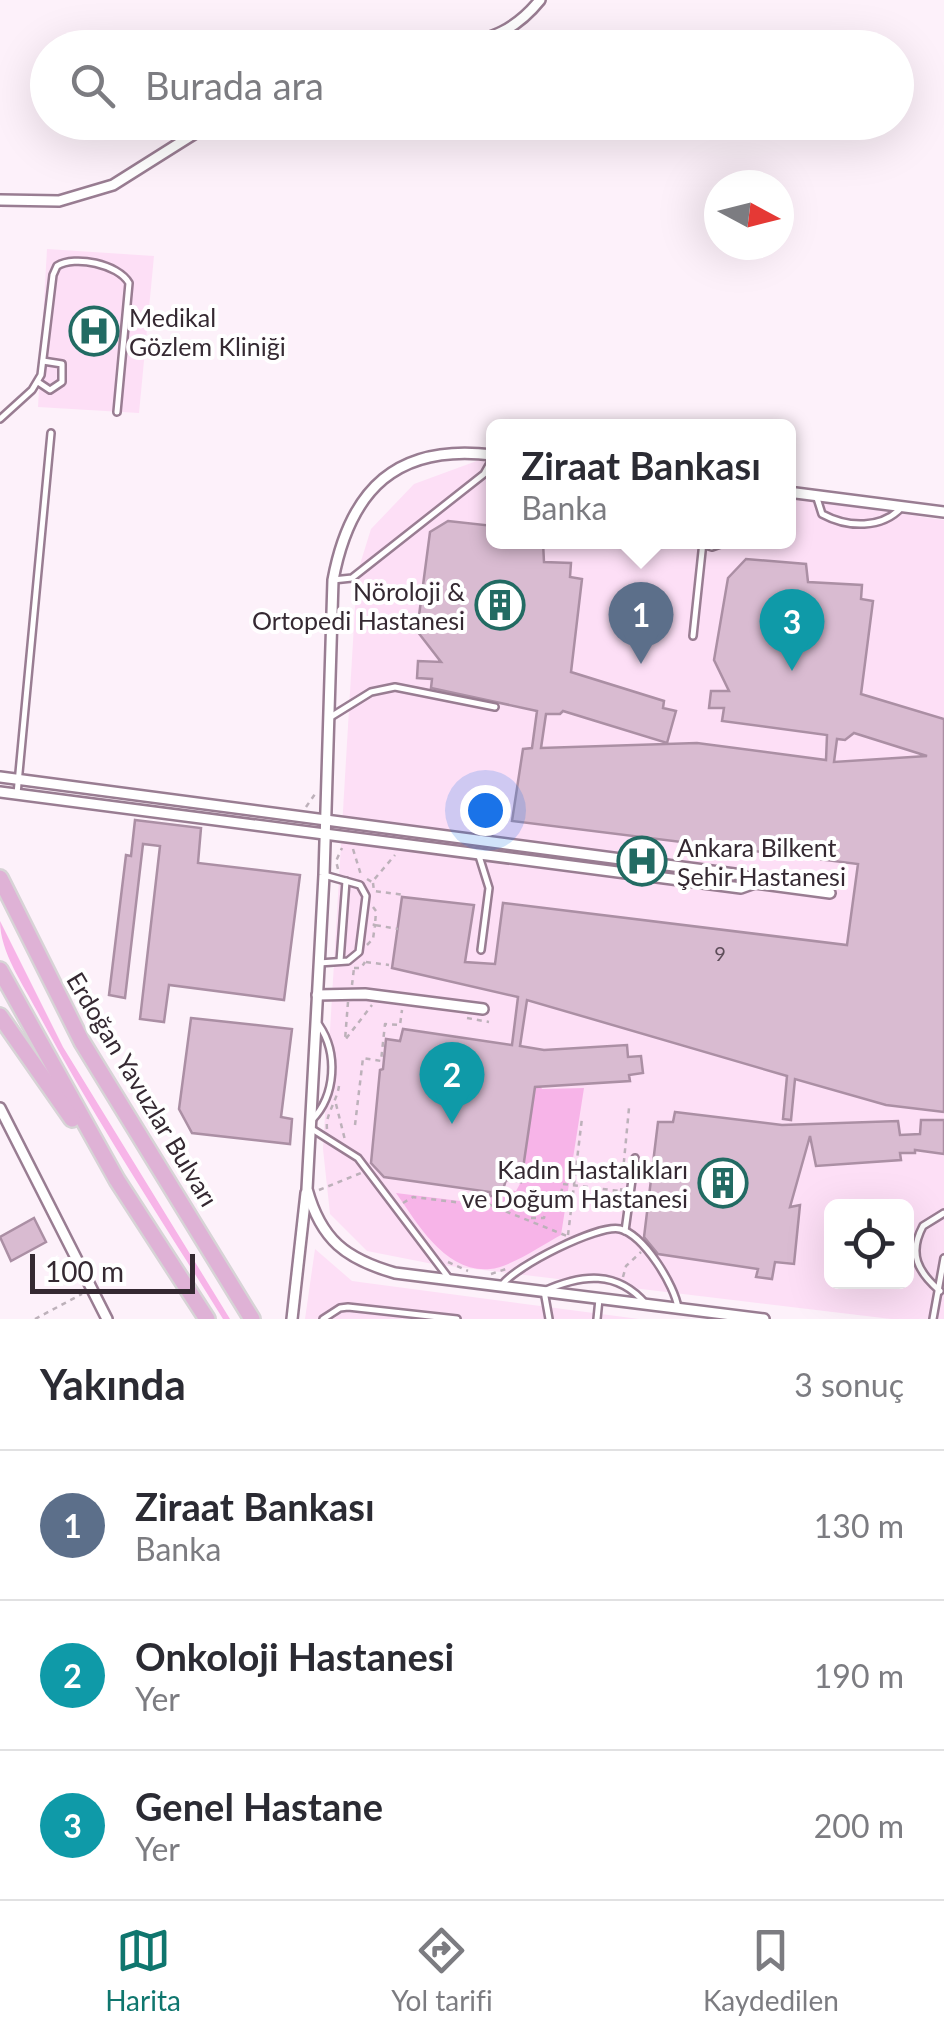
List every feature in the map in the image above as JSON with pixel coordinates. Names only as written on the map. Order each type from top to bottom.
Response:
[{"type":"main road","name":"Erdoğan Yavuzlar Bulvarı","points":[[0,878],[75,1029],[252,1319]]},
{"type":"main road","points":[[0,970],[118,1180]]},
{"type":"main road","points":[[0,1016],[118,1180],[207,1319]]},
{"type":"street","points":[[506,30],[526,17],[540,0]]},
{"type":"street","points":[[0,200],[58,201],[113,185],[184,140]]},
{"type":"street","points":[[292,1319],[307,1190],[318,996],[332,580],[342,536],[354,511],[390,473],[440,455],[486,455]]},
{"type":"street","points":[[796,493],[944,512]]},
{"type":"street","points":[[0,777],[742,876],[755,884]]},
{"type":"street","points":[[0,792],[741,888],[755,884],[830,893]]},
{"type":"street","points":[[318,996],[365,994],[483,1009]]},
{"type":"street","points":[[0,1108],[107,1319]]},
{"type":"street","points":[[307,1190],[314,1215],[335,1244],[360,1264],[395,1274],[764,1319]]},
{"type":"lane","points":[[0,419],[38,382],[53,275],[57,266],[68,261],[114,268],[124,273],[130,290],[116,412]]},
{"type":"lane","points":[[38,382],[50,390],[62,382],[62,364],[42,362]]},
{"type":"lane","points":[[17,794],[51,433]]},
{"type":"lane","points":[[332,580],[352,578],[486,470]]},
{"type":"lane","points":[[816,496],[822,514],[846,522],[878,522],[892,518],[902,507]]},
{"type":"lane","points":[[693,636],[700,549]]},
{"type":"lane","points":[[330,718],[371,692],[394,687],[495,707]]},
{"type":"lane","points":[[478,854],[489,888],[481,950]]},
{"type":"lane","points":[[319,963],[353,958],[361,949],[366,901],[360,885],[349,878],[324,875]]},
{"type":"lane","points":[[340,961],[349,878]]},
{"type":"lane","points":[[316,1021],[332,1052],[326,1100],[310,1126],[358,1158],[450,1280]]},
{"type":"lane","points":[[625,1231],[635,1158]]},
{"type":"lane","points":[[940,1291],[919,1270],[915,1253],[923,1226],[944,1213]]},
{"type":"lane","points":[[502,1286],[516,1270],[576,1241],[605,1230],[625,1231],[669,1279],[678,1308]]},
{"type":"lane","points":[[932,1319],[944,1258]]},
{"type":"lane","points":[[549,1319],[544,1291],[572,1279],[624,1283],[647,1305]]},
{"type":"lane","points":[[597,1319],[599,1299]]},
{"type":"lane","points":[[323,1319],[348,1307],[457,1319]]},
{"type":"path","points":[[301,808],[308,806],[316,794]]},
{"type":"path","points":[[343,874],[336,861],[348,843],[362,877]]},
{"type":"path","points":[[372,882],[400,846]]},
{"type":"path","points":[[349,878],[362,877],[372,882]]},
{"type":"path","points":[[367,945],[373,940],[375,925],[372,882]]},
{"type":"path","points":[[374,891],[405,895]]},
{"type":"path","points":[[375,925],[398,929]]},
{"type":"path","points":[[346,967],[360,968],[365,962],[389,965]]},
{"type":"path","points":[[345,988],[354,986],[354,968]]},
{"type":"path","points":[[345,1040],[348,1000]]},
{"type":"path","points":[[337,1044],[360,1023],[372,1003]]},
{"type":"path","points":[[355,1125],[363,1058],[380,1060],[385,1024],[400,1025],[403,1009]]},
{"type":"path","points":[[339,1086],[326,1130],[352,1145]]},
{"type":"path","points":[[336,1103],[345,1142]]},
{"type":"path","points":[[619,1216],[630,1108]]},
{"type":"path","points":[[568,1236],[582,1118]]},
{"type":"path","points":[[318,1179],[319,1191],[362,1172],[358,1166]]},
{"type":"path","points":[[526,1218],[544,1218],[548,1203],[560,1204],[563,1184],[620,1192]]},
{"type":"path","points":[[394,1194],[402,1204],[413,1197],[479,1205],[480,1201],[572,1238],[561,1242]]},
{"type":"path","points":[[633,1278],[621,1276],[626,1266],[639,1254],[645,1261]]},
{"type":"path","points":[[445,1260],[477,1273],[493,1274],[512,1266]]},
{"type":"path","points":[[35,1319],[92,1288]]},
{"type":"shaded area","name":"Medikal Gözlem Kliniği","points":[[47,249],[154,256],[139,413],[38,407]]},
{"type":"shaded area","name":"Ankara Bilkent Şehir Hastanesi","points":[[486,458],[486,549],[796,549],[796,498],[944,520],[944,1319],[891,1319],[433,1264],[367,1251],[330,1214],[323,1149],[357,574],[371,529],[414,484]]},
{"type":"shaded area","points":[[0,921],[63,1047],[230,1319],[223,1319],[81,1090],[13,968]]},
{"type":"shaded area","points":[[535,1085],[542,1089],[584,1088],[561,1235],[498,1268],[474,1268],[459,1263],[434,1244],[396,1193],[476,1203],[478,1195],[505,1197],[506,1190],[516,1191],[521,1182]]},
{"type":"shaded area","points":[[315,1249],[352,1281],[639,1319],[305,1319]]},
{"type":"building","points":[[448,521],[486,525],[486,549],[543,549],[544,562],[571,563],[570,577],[582,579],[571,672],[664,701],[663,708],[676,711],[667,743],[563,711],[546,714],[541,748],[697,743],[826,760],[827,735],[722,721],[724,708],[709,708],[711,691],[729,691],[714,660],[728,578],[746,559],[806,564],[808,582],[862,585],[861,599],[873,601],[861,694],[944,719],[944,1112],[886,1105],[795,1079],[791,1120],[783,1119],[787,1076],[527,1000],[520,1046],[544,1050],[627,1045],[628,1057],[641,1056],[643,1073],[629,1075],[630,1081],[535,1087],[521,1182],[506,1180],[501,1196],[384,1177],[371,1163],[386,1039],[400,1041],[403,1029],[512,1045],[518,997],[392,968],[402,897],[474,905],[465,962],[495,964],[503,903],[847,945],[858,864],[512,821],[523,749],[532,748],[537,711],[431,688],[432,679],[417,678],[418,661],[441,662],[417,631],[430,532]],"holes":[[[854,733],[927,756],[834,762],[837,739],[845,740]]]},
{"type":"building","points":[[135,820],[201,828],[198,863],[300,875],[284,1000],[169,985],[164,1022],[140,1019],[160,846],[143,844],[125,998],[109,995],[126,855],[131,856]]},
{"type":"building","points":[[191,1018],[292,1029],[281,1117],[292,1119],[290,1144],[192,1133],[179,1109]]},
{"type":"building","name":"Kadın Hastalıkları ve Doğum Hastanesi","points":[[675,1112],[782,1125],[898,1121],[900,1135],[920,1134],[921,1120],[944,1120],[944,1154],[915,1150],[900,1153],[901,1160],[816,1166],[810,1136],[790,1207],[800,1205],[794,1264],[775,1262],[772,1279],[756,1277],[758,1269],[658,1254],[644,1237],[658,1122],[673,1122]]},
{"type":"building","points":[[34,1218],[46,1242],[11,1261],[0,1237]]},
{"type":"place","name":"Medikal Gözlem Kliniği","points":[[94,331]]},
{"type":"place","name":"Nöroloji & Ortopedi Hastanesi","points":[[500,605]]},
{"type":"place","name":"Ziraat Bankası","points":[[641,664]]},
{"type":"place","name":"Genel Hastane","points":[[792,671]]},
{"type":"place","name":"Ankara Bilkent Şehir Hastanesi","points":[[642,861]]},
{"type":"place","name":"Onkoloji Hastanesi","points":[[452,1124]]},
{"type":"place","name":"Kadın Hastalıkları ve Doğum Hastanesi","points":[[723,1183]]}]
